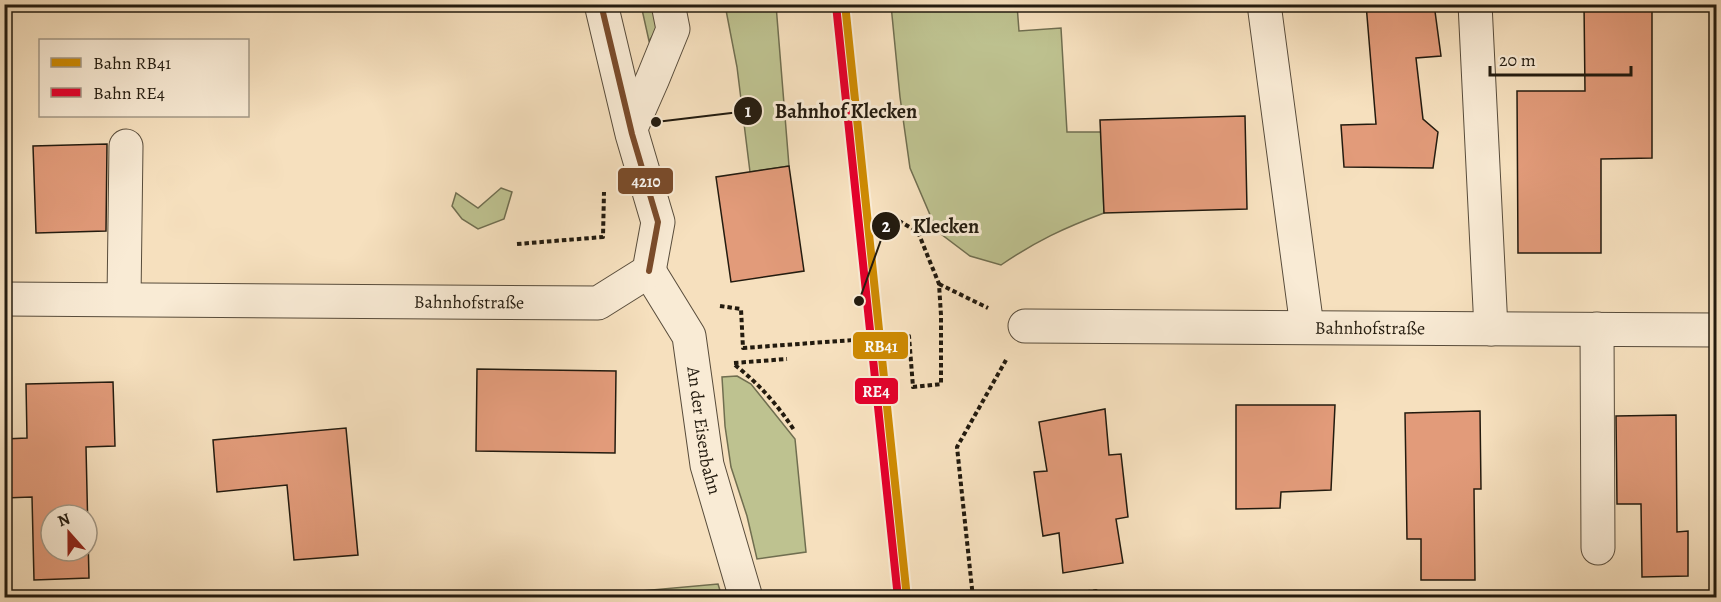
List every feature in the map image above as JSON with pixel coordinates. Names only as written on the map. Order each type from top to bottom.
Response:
[{"type":"street","points":[[601,4],[631,128],[658,222],[649,271]]},
{"type":"street","points":[[631,128],[673,29],[668,4]]},
{"type":"street","points":[[1264,4],[1307,327]]},
{"type":"street","points":[[1475,4],[1491,329]]},
{"type":"street","points":[[123,299],[126,146]]},
{"type":"street","name":"Bahnhofstraße","points":[[4,299],[598,303],[649,271]]},
{"type":"street","name":"An der Eisenbahn","points":[[649,271],[689,336],[707,465],[746,597]]},
{"type":"street","name":"Bahnhofstraße","points":[[1025,326],[1716,330]]},
{"type":"street","points":[[1597,329],[1598,548]]},
{"type":"path","points":[[517,244],[603,237],[604,190]]},
{"type":"path","points":[[741,309],[743,348],[909,336],[913,387],[941,384],[939,284],[918,232],[899,221]]},
{"type":"path","points":[[939,284],[1025,326],[957,447],[973,597]]},
{"type":"path","points":[[726,364],[787,359]]},
{"type":"path","points":[[732,363],[778,405],[794,430]]},
{"type":"path","points":[[1041,597],[1096,591],[1096,597]]},
{"type":"green space","points":[[641,5],[654,5],[658,28],[649,41]]},
{"type":"green space","points":[[725,5],[776,5],[789,166],[750,172],[737,67]]},
{"type":"green space","points":[[891,5],[1017,5],[1019,31],[1061,28],[1067,132],[1101,132],[1104,213],[1051,236],[1001,265],[970,256],[937,231],[910,168]]},
{"type":"green space","points":[[501,188],[512,192],[504,219],[478,229],[462,219],[452,206],[456,193],[478,208]]},
{"type":"green space","points":[[737,376],[751,384],[795,439],[806,552],[757,559],[747,516],[731,467],[725,426],[722,377]]},
{"type":"green space","points":[[718,584],[722,597],[574,597]]},
{"type":"building","points":[[1366,4],[1434,4],[1441,56],[1416,58],[1423,119],[1438,132],[1433,168],[1344,167],[1341,125],[1376,124]]},
{"type":"building","points":[[1584,4],[1652,4],[1652,158],[1601,159],[1601,253],[1518,253],[1517,91],[1585,91]]},
{"type":"building","points":[[1245,116],[1247,209],[1104,213],[1100,120]]},
{"type":"building","points":[[107,144],[106,231],[36,233],[33,146]]},
{"type":"building","points":[[789,166],[804,271],[731,282],[716,177]]},
{"type":"building","points":[[477,369],[616,371],[615,453],[476,451]]},
{"type":"building","points":[[113,382],[115,446],[86,447],[87,503],[39,503],[39,563],[89,563],[89,578],[34,580],[32,497],[4,498],[4,439],[27,438],[26,384]]},
{"type":"building","points":[[1236,405],[1335,405],[1331,490],[1281,492],[1280,508],[1236,509]]},
{"type":"building","points":[[1105,409],[1109,455],[1121,454],[1128,517],[1116,519],[1123,563],[1063,573],[1059,533],[1043,536],[1034,472],[1047,471],[1039,422]]},
{"type":"building","points":[[1480,411],[1481,489],[1474,489],[1475,580],[1421,580],[1421,539],[1407,539],[1405,413]]},
{"type":"building","points":[[1676,415],[1677,532],[1688,531],[1688,576],[1642,577],[1641,504],[1617,504],[1616,416]]},
{"type":"building","points":[[346,428],[358,555],[294,560],[287,485],[217,492],[213,440]]},
{"type":"rail line","name":"RB41","points":[[845,4],[907,598]]},
{"type":"rail line","name":"RE4","points":[[836,5],[898,598]]},
{"type":"transit line","name":"4210","points":[[601,4],[632,134],[658,222],[649,271]]},
{"type":"place","name":"Bahnhof Klecken","points":[[656,122]]},
{"type":"place","name":"Klecken","points":[[859,301]]}]
